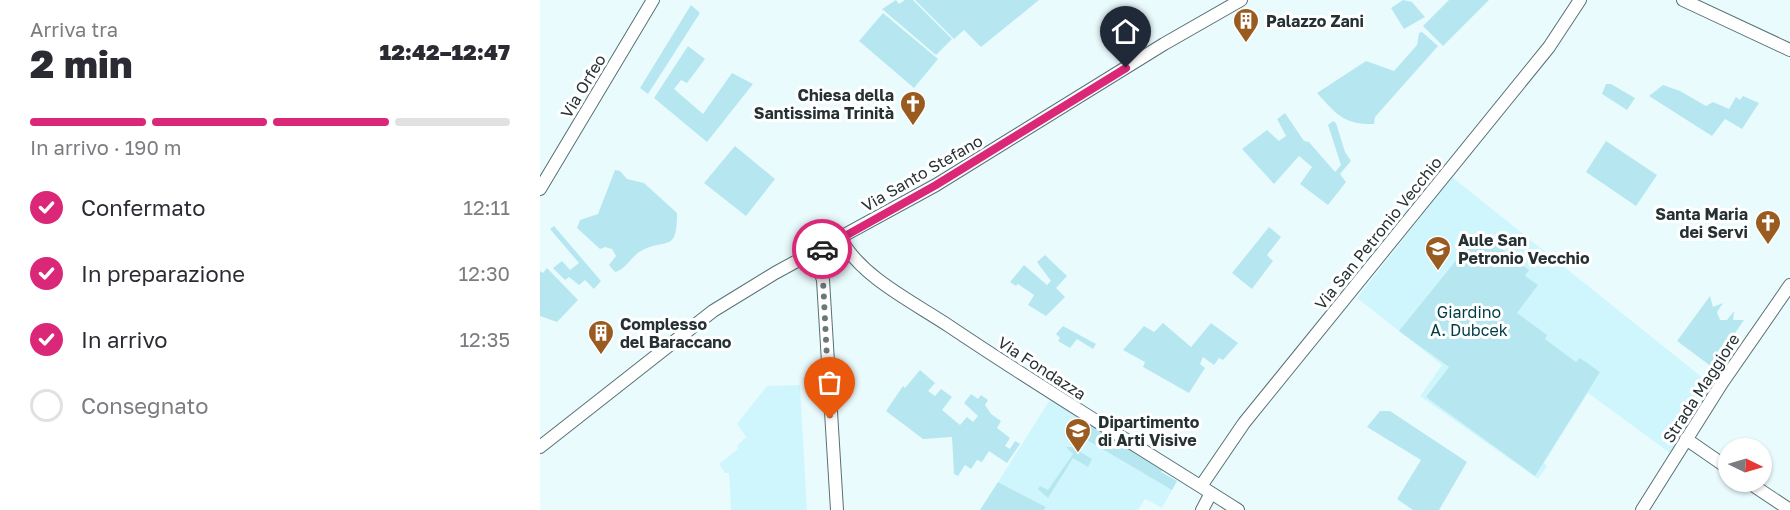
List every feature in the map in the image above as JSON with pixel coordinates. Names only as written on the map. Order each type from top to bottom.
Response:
[{"type":"street","name":"Via Orfeo","points":[[540,189],[653,0]]},
{"type":"street","name":"Via Santo Stefano","points":[[540,447],[713,310],[793,263],[841,239],[936,185],[1164,44],[1241,0]]},
{"type":"street","name":"Via San Petronio Vecchio","points":[[1202,510],[1206,490],[1244,423],[1549,47],[1580,0]]},
{"type":"street","points":[[1683,0],[1790,50]]},
{"type":"street","name":"Via Fondazza","points":[[841,239],[858,264],[1041,387],[1238,510]]},
{"type":"street","points":[[814,253],[823,280],[830,419],[834,434],[835,510]]},
{"type":"street","name":"Strada Maggiore","points":[[1642,510],[1686,439],[1790,285]]},
{"type":"street","points":[[1686,439],[1718,461]]},
{"type":"street","points":[[1763,492],[1790,510]]},
{"type":"shaded area","points":[[1452,177],[1713,386],[1670,453],[1588,393],[1544,463],[1547,466],[1538,479],[1420,396],[1442,365],[1357,298]]},
{"type":"shaded area","points":[[800,385],[807,510],[731,510],[729,473],[725,473],[719,464],[738,449],[737,446],[746,437],[737,424],[767,386]]},
{"type":"shaded area","name":"Dipartimento di Arti Visive","points":[[1051,398],[1164,466],[1161,472],[1177,481],[1162,508],[1145,499],[1138,510],[1044,510],[1046,507],[998,482]]},
{"type":"green space","points":[[896,0],[899,4],[905,0],[913,0],[952,39],[936,55],[882,9]]},
{"type":"green space","points":[[915,0],[1039,0],[981,47],[964,30],[954,39]]},
{"type":"green space","points":[[1403,0],[1412,2],[1425,17],[1404,29],[1391,8]]},
{"type":"green space","points":[[1449,0],[1489,0],[1443,46],[1423,26]]},
{"type":"green space","points":[[691,5],[700,13],[648,94],[640,88]]},
{"type":"green space","points":[[883,13],[938,59],[914,88],[859,41]]},
{"type":"green space","points":[[1422,32],[1438,46],[1375,117],[1374,124],[1355,123],[1341,117],[1317,93],[1366,61],[1394,71],[1417,45],[1419,33]]},
{"type":"green space","points":[[688,46],[705,59],[687,83],[681,80],[674,89],[703,114],[732,73],[753,84],[707,142],[654,98]]},
{"type":"green space","points":[[1606,84],[1611,84],[1635,98],[1627,110],[1602,94]]},
{"type":"green space","points":[[1663,85],[1680,91],[1706,106],[1713,102],[1729,109],[1736,97],[1740,100],[1743,96],[1759,103],[1742,129],[1725,119],[1712,136],[1649,96]]},
{"type":"green space","points":[[1285,113],[1304,141],[1309,142],[1335,172],[1341,165],[1328,125],[1333,121],[1336,123],[1345,152],[1351,161],[1340,174],[1346,182],[1328,205],[1300,184],[1312,167],[1299,156],[1274,184],[1242,149],[1267,130],[1279,141],[1286,136],[1277,119]]},
{"type":"green space","points":[[1606,141],[1657,175],[1636,206],[1586,172]]},
{"type":"green space","points":[[735,146],[775,179],[746,216],[704,183]]},
{"type":"green space","points":[[615,170],[620,171],[627,179],[644,183],[677,213],[677,226],[669,242],[641,251],[623,268],[615,272],[609,265],[616,256],[612,249],[605,247],[600,249],[577,228],[580,220],[598,214]]},
{"type":"green space","points":[[554,226],[601,281],[594,289],[585,280],[579,285],[569,277],[565,280],[553,268],[562,261],[570,270],[579,263],[550,229]]},
{"type":"green space","points":[[1269,227],[1281,237],[1267,255],[1273,261],[1252,289],[1232,273]]},
{"type":"green space","name":"Giardino A. Dubcek","points":[[1479,232],[1529,270],[1525,276],[1538,285],[1517,313],[1547,335],[1545,339],[1576,362],[1580,358],[1600,372],[1535,476],[1426,397],[1449,367],[1399,331]]},
{"type":"green space","points":[[1045,255],[1067,276],[1056,288],[1065,297],[1046,316],[1028,305],[1034,295],[1018,284],[1016,286],[1010,282],[1024,265],[1047,285],[1051,281],[1037,262]]},
{"type":"green space","points":[[547,268],[578,300],[557,322],[540,316],[540,271],[543,273]]},
{"type":"green space","points":[[1710,296],[1713,307],[1723,303],[1717,312],[1720,320],[1727,320],[1734,311],[1733,320],[1744,320],[1712,367],[1677,341]]},
{"type":"green space","points":[[1163,323],[1191,347],[1211,323],[1238,343],[1223,360],[1219,358],[1214,365],[1203,357],[1200,364],[1205,368],[1189,393],[1143,367],[1145,362],[1123,350],[1144,326],[1154,332]]},
{"type":"green space","points":[[1063,326],[1096,344],[1093,349],[1077,339],[1070,348],[1058,341],[1060,338],[1056,334]]},
{"type":"green space","points":[[920,370],[935,383],[928,391],[935,396],[941,389],[952,397],[942,410],[960,425],[967,417],[973,422],[978,416],[964,403],[971,394],[978,399],[981,395],[988,400],[985,405],[991,414],[1001,421],[997,428],[1010,438],[1005,446],[1010,449],[1015,441],[1020,444],[1007,463],[989,451],[982,462],[977,460],[971,469],[965,465],[958,476],[954,474],[952,437],[923,439],[886,411],[903,386],[905,388]]},
{"type":"green space","points":[[1380,411],[1390,411],[1467,462],[1439,510],[1413,510],[1397,499],[1421,460],[1367,427]]},
{"type":"green space","points":[[1080,417],[1164,466],[1161,472],[1177,481],[1172,490],[1072,431]]},
{"type":"green space","points":[[1066,447],[1072,447],[1092,459],[1088,467],[1073,458],[1048,498],[1038,489],[1040,486],[1048,490],[1073,454]]},
{"type":"green space","points":[[998,482],[1046,507],[1044,510],[980,510]]},
{"type":"way so far","points":[[822,249],[814,253],[823,280],[830,419]]},
{"type":"place","name":"Palazzo Zani","points":[[1246,44]]},
{"type":"place","name":"Chiesa della Santissima Trinità","points":[[913,127]]},
{"type":"place","name":"Santa Maria dei Servi","points":[[1768,246]]},
{"type":"place","name":"Aule San Petronio Vecchio","points":[[1438,272]]},
{"type":"place","name":"Complesso del Baraccano","points":[[601,356]]},
{"type":"place","name":"Dipartimento di Arti Visive","points":[[1078,454]]},
{"type":"route","points":[[822,249],[936,185],[1126,68]]}]
